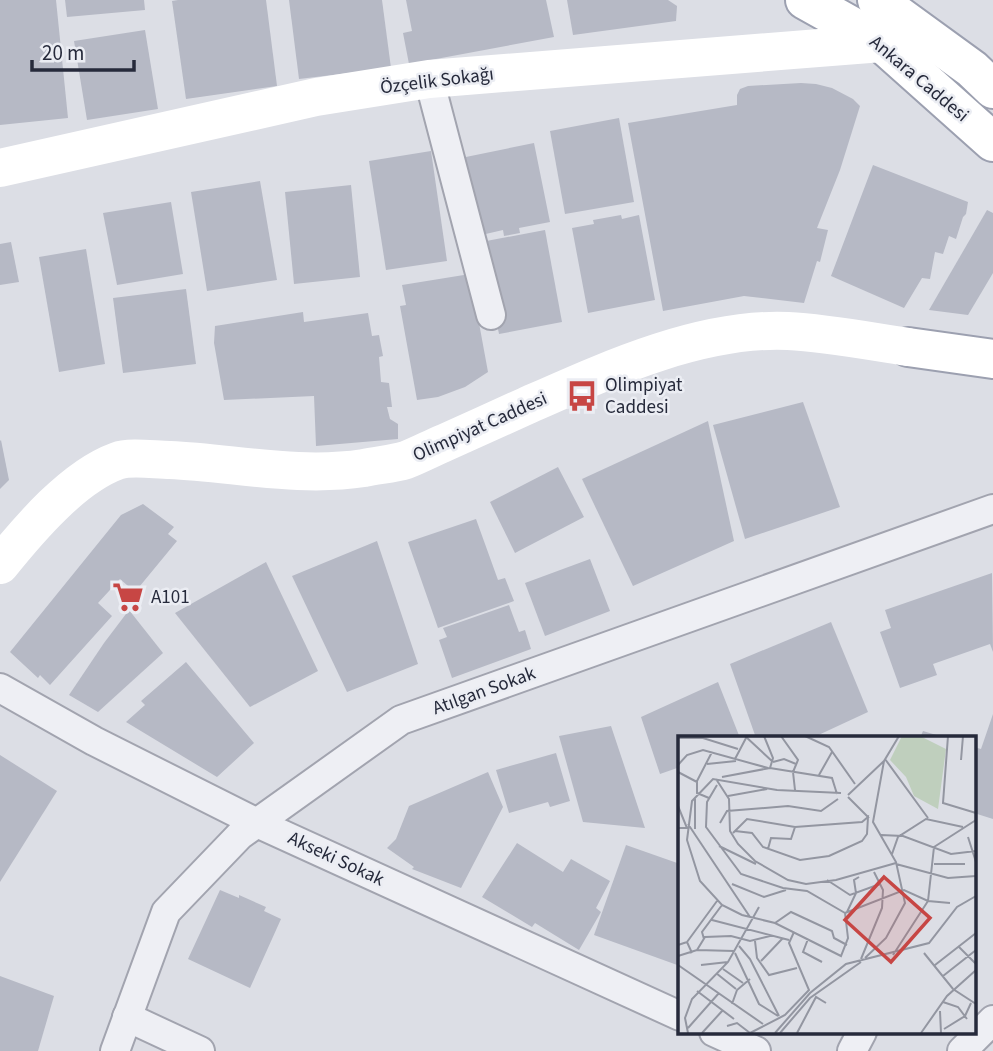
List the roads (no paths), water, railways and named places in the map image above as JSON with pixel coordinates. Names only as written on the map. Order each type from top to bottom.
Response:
[{"type":"main road","name":"Ankara Caddesi","points":[[805,0],[882,43],[993,142]]},
{"type":"main road","name":"Ankara Caddesi","points":[[877,0],[972,69],[993,89]]},
{"type":"main road","name":"Özçelik Sokağı","points":[[0,168],[316,96],[429,79],[882,43]]},
{"type":"main road","name":"Olimpiyat Caddesi","points":[[0,565],[34,526],[71,490],[97,470],[120,460],[199,462],[294,471],[364,468],[405,460],[556,393],[636,361],[696,341],[747,333],[786,331],[908,347]]},
{"type":"main road","points":[[908,347],[993,339]]},
{"type":"main road","points":[[908,347],[993,359]]},
{"type":"street","points":[[429,79],[491,315]]},
{"type":"street","name":"Atılgan Sokak","points":[[115,1051],[166,912],[240,835],[401,720],[993,509]]},
{"type":"street","name":"Akseki Sokak","points":[[0,688],[94,741],[257,823],[678,1015]]},
{"type":"street","points":[[127,1017],[200,1051]]},
{"type":"street","points":[[962,1051],[993,1020]]},
{"type":"street","points":[[718,1034],[756,1051]]},
{"type":"street","points":[[852,1051],[861,1034]]},
{"type":"place","name":"Oli̇mpi̇yat Caddesi̇","points":[[582,396]]},
{"type":"place","name":"A101","points":[[128,597]]}]
